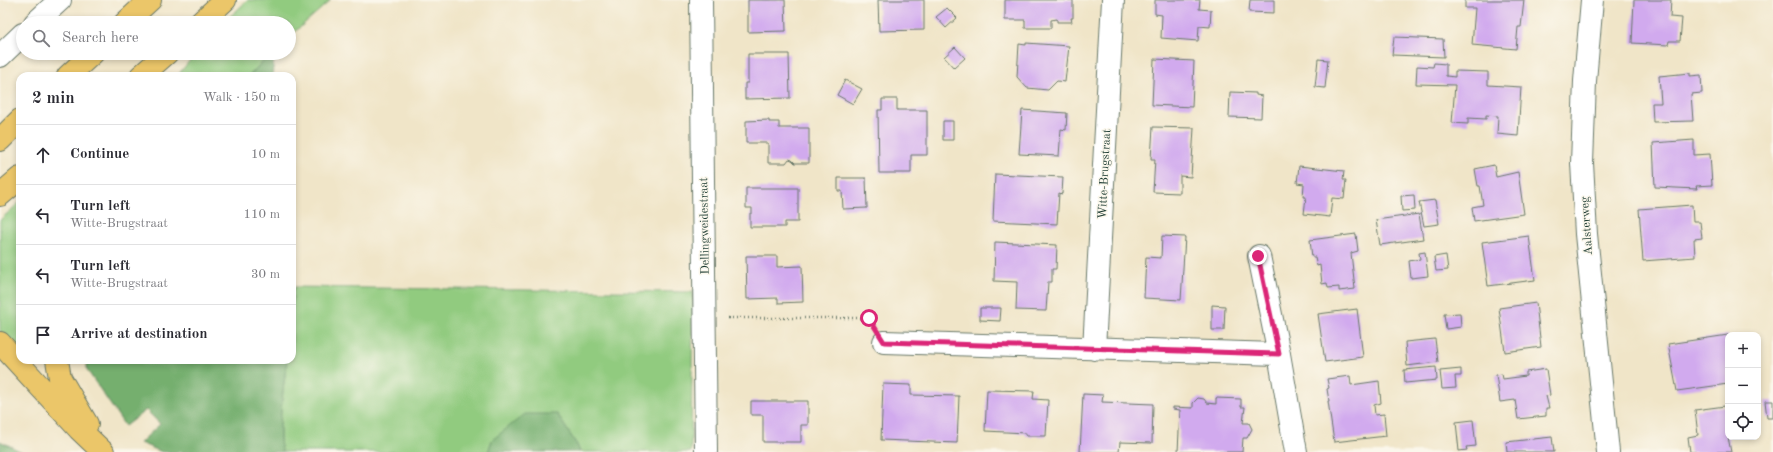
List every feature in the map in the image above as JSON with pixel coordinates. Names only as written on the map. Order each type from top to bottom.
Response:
[{"type":"main road","points":[[133,16],[150,0]]},
{"type":"main road","points":[[208,16],[225,0]]},
{"type":"main road","points":[[72,72],[85,60]]},
{"type":"main road","points":[[145,72],[159,60]]},
{"type":"main road","points":[[162,72],[171,60]]},
{"type":"main road","points":[[0,195],[16,181]]},
{"type":"main road","points":[[0,343],[16,360]]},
{"type":"main road","points":[[19,364],[79,429],[103,452]]},
{"type":"main road","points":[[58,364],[60,378],[92,433],[109,452]]},
{"type":"street","points":[[43,16],[60,0]]},
{"type":"street","name":"Dellingweidestraat","points":[[701,0],[706,452]]},
{"type":"street","name":"Witte-Brugstraat","points":[[1094,349],[1113,0]]},
{"type":"street","name":"Aalsterweg","points":[[1592,0],[1585,81],[1582,163],[1587,242],[1608,452]]},
{"type":"street","points":[[0,56],[16,41]]},
{"type":"street","points":[[1258,256],[1279,354],[1296,452]]},
{"type":"street","points":[[884,342],[1279,354]]},
{"type":"path","points":[[705,318],[869,318],[884,342]]},
{"type":"green space","points":[[248,0],[331,0],[296,31],[296,16],[231,16]]},
{"type":"green space","points":[[190,60],[264,60],[253,72],[180,72]]},
{"type":"green space","points":[[264,60],[274,60],[273,72],[253,72]]},
{"type":"green space","points":[[16,206],[16,349],[0,331],[0,220]]},
{"type":"green space","points":[[296,287],[693,292],[691,452],[580,452],[557,414],[492,440],[488,452],[283,452],[281,446],[280,423],[287,364],[296,364]]},
{"type":"green space","points":[[86,364],[287,364],[280,423],[281,446],[283,452],[162,452],[140,443],[160,424],[146,410],[125,426],[87,370]]},
{"type":"green space","points":[[525,414],[557,414],[580,452],[488,452],[492,440]]},
{"type":"green space","points":[[0,441],[22,452],[0,452]]},
{"type":"building","points":[[748,0],[785,0],[786,31],[748,32]]},
{"type":"building","points":[[878,0],[924,0],[924,30],[879,31]]},
{"type":"building","points":[[1005,0],[1073,0],[1072,22],[1057,22],[1057,19],[1051,20],[1051,28],[1025,28],[1025,20],[1005,20]]},
{"type":"building","points":[[1155,0],[1200,0],[1199,9],[1211,10],[1210,27],[1199,26],[1198,41],[1161,38],[1162,15],[1155,14]]},
{"type":"building","points":[[1250,0],[1274,0],[1274,13],[1249,12]]},
{"type":"building","points":[[1465,0],[1524,0],[1521,27],[1518,27],[1516,49],[1472,45],[1475,8],[1465,8]]},
{"type":"building","points":[[1634,0],[1671,0],[1670,17],[1682,18],[1680,41],[1669,41],[1668,45],[1632,43]]},
{"type":"building","points":[[947,8],[957,18],[946,28],[936,17]]},
{"type":"building","points":[[1394,37],[1443,39],[1444,57],[1392,55]]},
{"type":"building","points":[[1026,43],[1069,46],[1065,82],[1057,81],[1048,90],[1027,88],[1017,77],[1019,44],[1026,45]]},
{"type":"building","points":[[955,47],[965,58],[954,68],[944,57]]},
{"type":"building","points":[[748,54],[789,54],[790,98],[745,99],[745,83],[748,83]]},
{"type":"building","points":[[1154,59],[1194,61],[1192,107],[1152,105]]},
{"type":"building","points":[[1318,59],[1328,60],[1325,88],[1315,87]]},
{"type":"building","points":[[1434,63],[1446,64],[1446,76],[1455,77],[1455,71],[1488,72],[1488,85],[1521,87],[1518,136],[1497,134],[1498,116],[1486,115],[1486,119],[1468,118],[1468,124],[1452,123],[1455,85],[1416,84],[1417,66],[1433,67]]},
{"type":"building","points":[[1690,73],[1690,76],[1701,75],[1702,93],[1691,94],[1693,121],[1653,122],[1652,103],[1661,103],[1659,76]]},
{"type":"building","points":[[845,80],[862,89],[853,104],[837,95]]},
{"type":"building","points":[[1230,92],[1256,93],[1256,95],[1262,96],[1261,118],[1229,117]]},
{"type":"building","points":[[882,99],[897,99],[897,110],[927,110],[927,155],[911,155],[911,173],[879,173],[878,110],[882,110]]},
{"type":"building","points":[[1022,110],[1067,113],[1066,130],[1061,129],[1059,156],[1019,154]]},
{"type":"building","points":[[769,120],[769,122],[779,122],[779,128],[809,128],[809,163],[795,163],[789,159],[786,163],[768,163],[768,143],[746,143],[746,121]]},
{"type":"building","points":[[943,121],[953,121],[953,140],[943,140]]},
{"type":"building","points":[[1153,127],[1194,128],[1191,177],[1180,176],[1180,193],[1153,192],[1155,159],[1151,159]]},
{"type":"building","points":[[1694,140],[1694,155],[1710,154],[1712,185],[1696,186],[1697,189],[1655,187],[1653,143]]},
{"type":"building","points":[[1494,165],[1496,177],[1518,172],[1524,214],[1474,221],[1472,207],[1483,205],[1475,169]]},
{"type":"building","points":[[1299,166],[1344,171],[1343,180],[1346,180],[1344,199],[1332,198],[1330,217],[1304,214],[1306,197],[1303,197],[1304,184],[1297,183]]},
{"type":"building","points":[[995,174],[1063,177],[1062,194],[1059,193],[1057,224],[993,221]]},
{"type":"building","points":[[838,178],[866,178],[867,208],[843,209],[842,191],[838,191]]},
{"type":"building","points":[[746,188],[798,188],[798,222],[785,222],[785,227],[750,227],[750,213],[752,213],[752,208],[746,208]]},
{"type":"building","points":[[1414,195],[1415,210],[1402,211],[1401,196]]},
{"type":"building","points":[[1435,200],[1439,224],[1424,226],[1419,202]]},
{"type":"building","points":[[1692,205],[1693,222],[1700,222],[1702,238],[1694,239],[1695,257],[1643,261],[1639,209]]},
{"type":"building","points":[[1419,214],[1423,239],[1380,245],[1376,220]]},
{"type":"building","points":[[1356,234],[1358,251],[1351,253],[1355,289],[1339,291],[1339,287],[1328,288],[1327,283],[1322,284],[1320,265],[1317,266],[1315,257],[1312,257],[1310,240]]},
{"type":"building","points":[[1162,236],[1185,237],[1181,300],[1144,298],[1146,257],[1161,258]]},
{"type":"building","points":[[1529,236],[1535,280],[1488,286],[1482,242]]},
{"type":"building","points":[[995,242],[1057,245],[1056,269],[1052,269],[1052,282],[1048,282],[1046,311],[1016,310],[1017,282],[994,281]]},
{"type":"building","points":[[1425,252],[1428,276],[1411,278],[1409,261],[1420,259],[1419,253]]},
{"type":"building","points":[[1446,255],[1448,270],[1436,271],[1434,257]]},
{"type":"building","points":[[746,256],[777,256],[777,267],[802,266],[803,302],[778,303],[778,298],[747,299]]},
{"type":"building","points":[[1536,303],[1541,347],[1505,352],[1499,308]]},
{"type":"building","points":[[1212,305],[1225,306],[1224,330],[1212,330]]},
{"type":"building","points":[[980,308],[1001,308],[1000,321],[980,320]]},
{"type":"building","points":[[1357,309],[1363,357],[1325,362],[1318,314]]},
{"type":"building","points":[[1460,313],[1461,327],[1446,329],[1444,314]]},
{"type":"building","points":[[1725,335],[1725,384],[1677,391],[1668,344]]},
{"type":"building","points":[[1435,339],[1438,362],[1407,366],[1405,342]]},
{"type":"building","points":[[1436,367],[1437,380],[1405,383],[1404,370]]},
{"type":"building","points":[[1461,369],[1461,376],[1455,376],[1456,388],[1442,389],[1440,371]]},
{"type":"building","points":[[1546,369],[1550,395],[1546,396],[1549,408],[1546,408],[1546,416],[1518,419],[1515,400],[1500,402],[1496,375],[1502,374],[1503,379],[1526,376],[1526,372]]},
{"type":"building","points":[[1350,376],[1351,385],[1379,381],[1381,403],[1374,405],[1375,415],[1384,414],[1386,436],[1334,442],[1328,401],[1327,389],[1329,388],[1327,379]]},
{"type":"building","points":[[883,384],[911,385],[911,395],[959,396],[957,443],[881,440]]},
{"type":"building","points":[[987,390],[1034,391],[1033,399],[1048,400],[1046,436],[1026,436],[1026,433],[985,431]]},
{"type":"building","points":[[1083,394],[1103,395],[1102,402],[1153,404],[1152,443],[1120,442],[1119,452],[1080,452]]},
{"type":"building","points":[[1198,398],[1204,399],[1207,403],[1216,404],[1216,398],[1241,399],[1241,407],[1245,407],[1243,423],[1249,423],[1252,429],[1247,438],[1243,438],[1242,452],[1178,452],[1180,410],[1173,409],[1173,407],[1193,408],[1193,403]]},
{"type":"building","points":[[751,401],[808,401],[808,425],[801,425],[801,442],[763,442],[763,415],[751,415]]},
{"type":"building","points":[[1765,401],[1773,401],[1773,418],[1767,418]]},
{"type":"building","points":[[1725,406],[1725,440],[1729,440],[1731,452],[1690,452],[1688,437],[1698,435],[1695,410]]},
{"type":"building","points":[[1473,420],[1476,446],[1466,447],[1467,450],[1459,451],[1456,422]]},
{"type":"building","points":[[1552,437],[1554,452],[1507,452],[1506,442]]},
{"type":"route","points":[[869,318],[884,342],[1279,354],[1258,256]]}]
